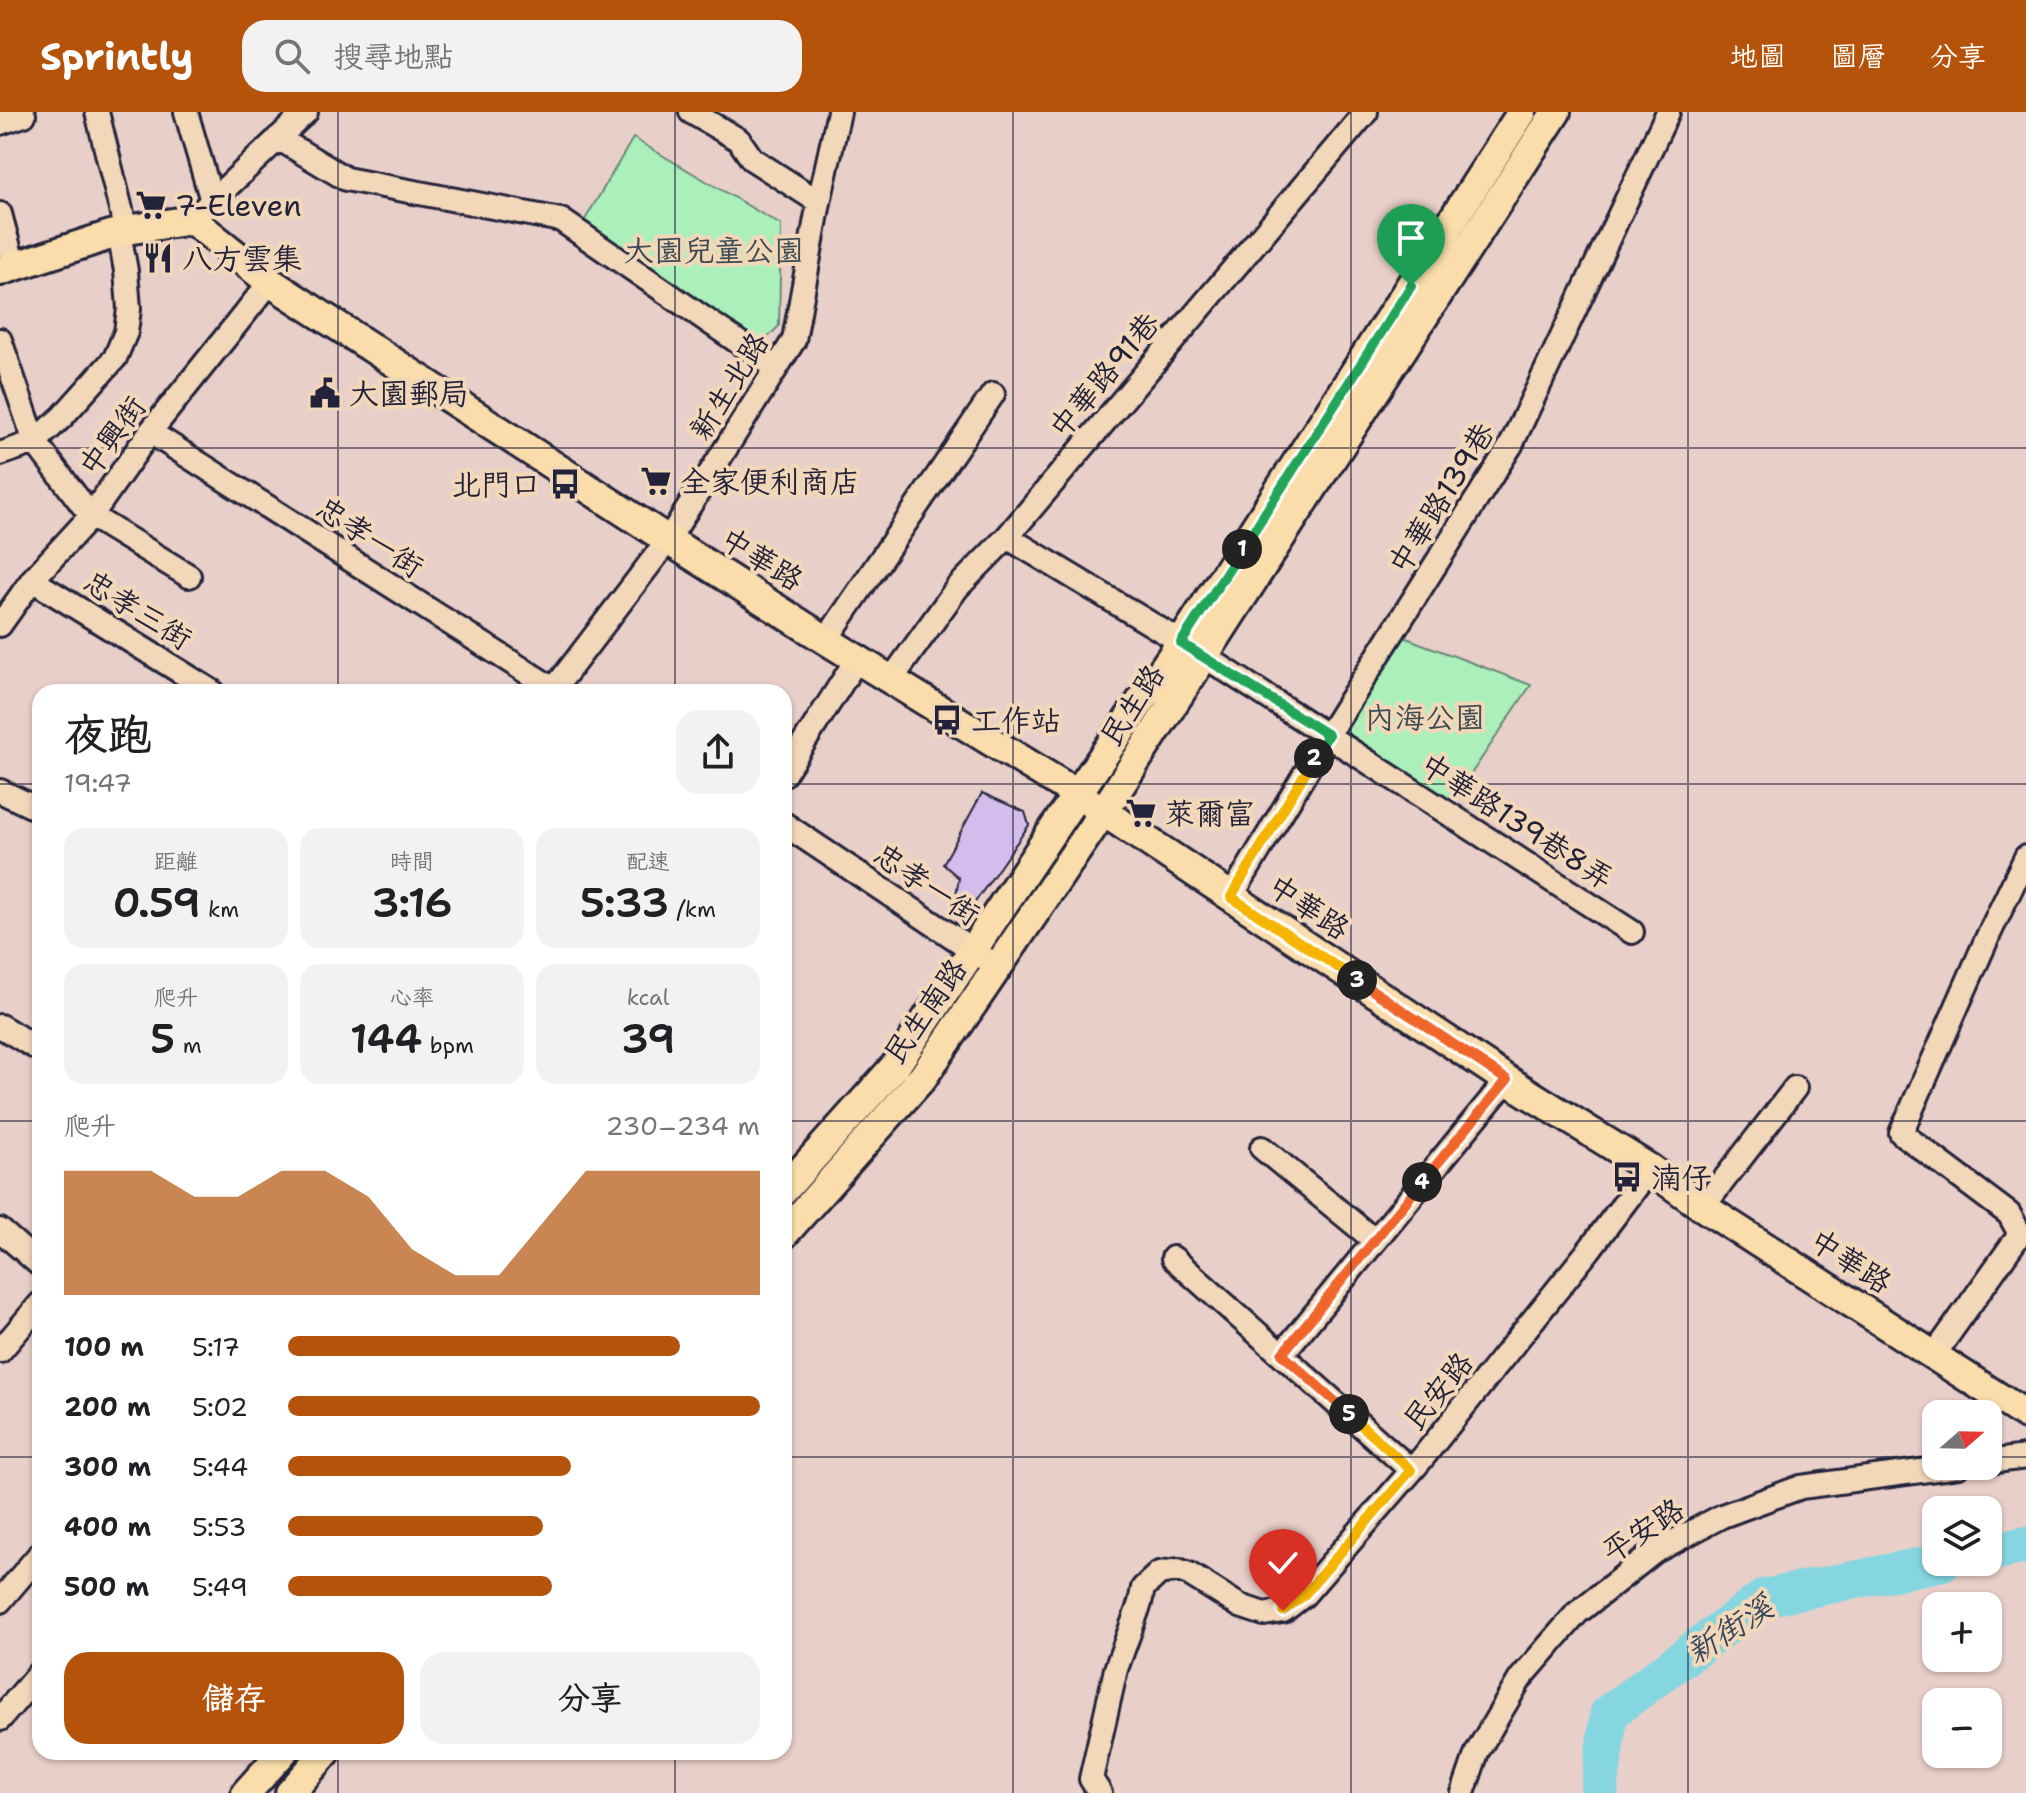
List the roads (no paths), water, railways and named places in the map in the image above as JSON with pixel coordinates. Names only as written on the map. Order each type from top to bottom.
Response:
[{"type":"main road","name":"民生路","points":[[1103,812],[1193,649],[1522,112]]},
{"type":"main road","name":"民生路","points":[[1077,794],[1193,649],[1556,112]]},
{"type":"main road","points":[[7,268],[122,231],[202,210]]},
{"type":"main road","name":"中華路","points":[[202,210],[270,282],[668,540],[1077,794],[1507,1080],[1650,1169],[1703,1207],[2026,1415]]},
{"type":"main road","name":"民生南路","points":[[792,1181],[896,1065],[1077,794]]},
{"type":"main road","name":"民生南路","points":[[792,1225],[923,1077],[1103,812]]},
{"type":"main road","points":[[246,1793],[276,1760]]},
{"type":"main road","points":[[290,1793],[319,1760]]},
{"type":"street","points":[[0,454],[35,442],[62,417],[115,358],[126,332],[129,309],[122,231],[97,112]]},
{"type":"street","points":[[186,112],[202,210]]},
{"type":"street","points":[[202,210],[306,112]]},
{"type":"street","points":[[691,112],[739,140],[752,159],[819,202]]},
{"type":"street","name":"新生北路","points":[[559,684],[668,540],[794,340],[839,112]]},
{"type":"street","name":"中華路91巷","points":[[891,680],[957,588],[1007,537],[1366,112]]},
{"type":"street","name":"中華路139巷","points":[[1231,897],[1328,735],[1511,445],[1668,112]]},
{"type":"street","points":[[0,123],[24,115]]},
{"type":"street","points":[[278,138],[346,179],[561,220],[776,368]]},
{"type":"street","points":[[0,214],[7,268]]},
{"type":"street","name":"中興街","points":[[0,625],[32,580],[91,516],[150,432],[270,282]]},
{"type":"street","points":[[0,340],[35,442],[91,516],[189,576]]},
{"type":"street","points":[[826,640],[993,394]]},
{"type":"street","name":"忠孝一街","points":[[150,432],[543,684]]},
{"type":"street","name":"中華路139巷8弄","points":[[1007,537],[1193,649],[1632,932]]},
{"type":"street","name":"忠孝三街","points":[[32,580],[200,684]]},
{"type":"street","points":[[792,761],[857,659]]},
{"type":"street","points":[[0,791],[32,806]]},
{"type":"street","name":"忠孝一街","points":[[792,829],[997,967]]},
{"type":"street","points":[[1934,1355],[2020,1234],[2009,1214],[1901,1133],[2026,857]]},
{"type":"street","points":[[0,1026],[32,1045]]},
{"type":"street","points":[[1282,1354],[1507,1080]]},
{"type":"street","points":[[1703,1207],[1795,1088]]},
{"type":"street","points":[[1262,1148],[1374,1240]]},
{"type":"street","name":"民安路","points":[[1100,1793],[1091,1779],[1116,1669],[1143,1588],[1159,1573],[1178,1570],[1240,1606],[1264,1614],[1283,1611],[1304,1595],[1411,1470],[1589,1250],[1650,1169]]},
{"type":"street","points":[[0,1230],[32,1258]]},
{"type":"street","points":[[1173,1258],[1411,1470]]},
{"type":"street","points":[[0,1351],[32,1313]]},
{"type":"street","points":[[2002,1460],[2026,1457]]},
{"type":"street","name":"平安路","points":[[1463,1793],[1477,1752],[1520,1679],[1577,1613],[1654,1552],[1722,1516],[1801,1487],[1922,1471]]},
{"type":"street","points":[[0,1601],[32,1563]]},
{"type":"street","points":[[0,1719],[32,1681]]},
{"type":"waterway","name":"新街溪","points":[[2002,1550],[2026,1545]]},
{"type":"waterway","name":"新街溪","points":[[1599,1793],[1609,1713],[1764,1598],[1922,1566]]},
{"type":"place","name":"7-Eleven","points":[[151,205]]},
{"type":"place","name":"八方雲集","points":[[158,258]]},
{"type":"place","name":"大園郵局","points":[[325,393]]},
{"type":"place","name":"全家便利商店","points":[[656,481]]},
{"type":"place","name":"北門口","points":[[565,484]]},
{"type":"place","name":"工作站","points":[[947,720]]},
{"type":"place","name":"萊爾富","points":[[1141,813]]},
{"type":"place","name":"湳仔","points":[[1627,1177]]},
{"type":"park label","name":"大園兒童公園","points":[[714,250]]},
{"type":"park label","name":"內海公園","points":[[1425,717]]}]
